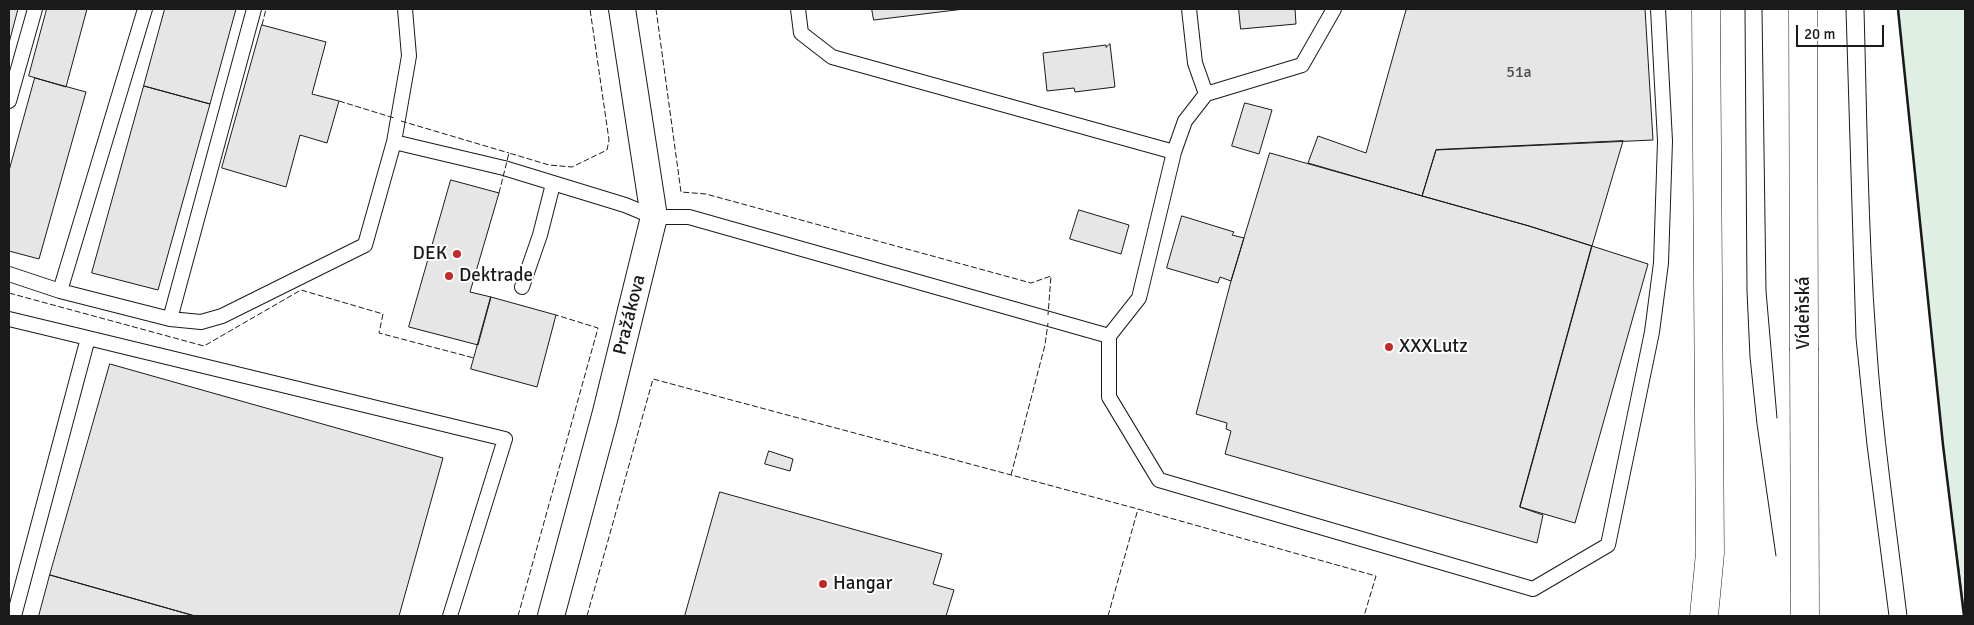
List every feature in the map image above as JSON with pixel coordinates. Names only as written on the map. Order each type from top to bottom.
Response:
[{"type":"highway","points":[[1704,616],[1710,553],[1706,9]]},
{"type":"highway","name":"Vídeňská","points":[[1803,9],[1805,616]]},
{"type":"street","name":"Pražákova","points":[[551,616],[654,217],[622,9]]},
{"type":"lane","points":[[9,101],[35,9]]},
{"type":"lane","points":[[60,291],[145,9]]},
{"type":"lane","points":[[170,318],[254,9]]},
{"type":"lane","points":[[9,274],[60,291],[170,318],[201,322],[222,316],[365,245],[394,142],[409,56],[405,9]]},
{"type":"lane","points":[[798,9],[801,33],[832,57],[1174,152]]},
{"type":"lane","points":[[1189,9],[1195,63],[1206,94]]},
{"type":"lane","points":[[1334,9],[1302,65],[1206,94],[1185,121],[1174,152],[1139,298],[1109,336],[1109,397],[1160,480],[1533,589],[1608,545],[1652,332],[1661,262],[1665,141],[1658,9]]},
{"type":"lane","points":[[394,142],[504,168],[625,205],[654,217],[689,217],[1109,336]]},
{"type":"lane","points":[[522,287],[540,235],[553,184]]},
{"type":"lane","points":[[9,319],[505,439],[450,616]]},
{"type":"lane","points":[[14,616],[88,338]]},
{"type":"green space","points":[[1898,9],[1965,9],[1965,616],[1943,445]]},
{"type":"building","points":[[9,9],[18,9],[9,43]]},
{"type":"building","points":[[47,9],[87,9],[66,87],[29,76]]},
{"type":"building","points":[[165,9],[236,9],[210,104],[144,86]]},
{"type":"building","points":[[872,9],[964,9],[874,20]]},
{"type":"building","points":[[1239,9],[1295,9],[1296,24],[1241,29]]},
{"type":"building","points":[[1645,9],[1653,140],[1436,150],[1422,196],[1308,163],[1318,136],[1366,153],[1406,10]]},
{"type":"building","points":[[262,25],[326,42],[312,94],[339,101],[327,143],[300,135],[286,187],[222,168]]},
{"type":"building","points":[[1110,44],[1115,87],[1075,92],[1074,88],[1047,91],[1043,53],[1106,45],[1106,47]]},
{"type":"building","points":[[35,78],[86,92],[39,259],[9,251],[9,171]]},
{"type":"building","points":[[144,86],[210,104],[158,290],[92,273]]},
{"type":"building","points":[[1245,103],[1272,110],[1259,154],[1232,146]]},
{"type":"building","points":[[1623,141],[1592,246],[1422,196],[1436,150]]},
{"type":"building","name":"XXXLutz","points":[[1270,153],[1529,226],[1592,246],[1520,507],[1543,515],[1537,543],[1225,454],[1231,431],[1226,429],[1227,423],[1196,414],[1231,281]]},
{"type":"building","name":"Dektrade","points":[[451,180],[499,193],[470,292],[491,297],[478,345],[409,327]]},
{"type":"building","points":[[1079,210],[1129,225],[1121,254],[1070,239]]},
{"type":"building","points":[[1182,216],[1234,232],[1232,235],[1244,238],[1231,281],[1220,277],[1218,283],[1167,268]]},
{"type":"building","points":[[1592,246],[1648,264],[1575,523],[1520,507]]},
{"type":"building","points":[[491,297],[556,315],[537,387],[471,369]]},
{"type":"building","points":[[110,364],[443,458],[399,616],[195,616],[50,575]]},
{"type":"building","points":[[769,451],[793,459],[790,471],[765,464]]},
{"type":"building","points":[[720,492],[942,554],[933,584],[954,590],[946,616],[685,616]]},
{"type":"building","points":[[50,575],[195,616],[39,616]]},
{"type":"tram line","points":[[1745,9],[1747,291],[1750,357],[1757,424],[1776,556]]},
{"type":"tram line","points":[[1762,9],[1766,291],[1777,418]]},
{"type":"tram line","points":[[1846,9],[1856,338],[1867,445],[1889,616]]},
{"type":"tram line","points":[[1864,9],[1873,297],[1886,443],[1907,616]]},
{"type":"fence","points":[[262,25],[266,9]]},
{"type":"fence","points":[[499,193],[509,153],[549,165],[572,167],[607,150],[609,140],[590,9]]},
{"type":"fence","points":[[656,9],[681,192],[706,194],[1031,283],[1051,276],[1048,315]]},
{"type":"fence","points":[[339,101],[394,118]]},
{"type":"fence","points":[[401,121],[509,153]]},
{"type":"fence","points":[[9,293],[204,346],[301,290],[383,314],[379,333],[474,358]]},
{"type":"fence","points":[[518,616],[598,328],[556,315]]},
{"type":"fence","points":[[1011,475],[1045,345],[1048,323]]},
{"type":"fence","points":[[587,616],[653,379],[1138,509],[1376,576],[1364,616]]},
{"type":"fence","points":[[1108,616],[1138,509]]},
{"type":"wall","points":[[1898,9],[1943,445],[1964,616]]},
{"type":"place","name":"DEK","points":[[457,254]]},
{"type":"place","name":"Dektrade","points":[[449,276]]},
{"type":"place","name":"XXXLutz","points":[[1389,347]]},
{"type":"place","name":"Hangar","points":[[823,584]]}]
